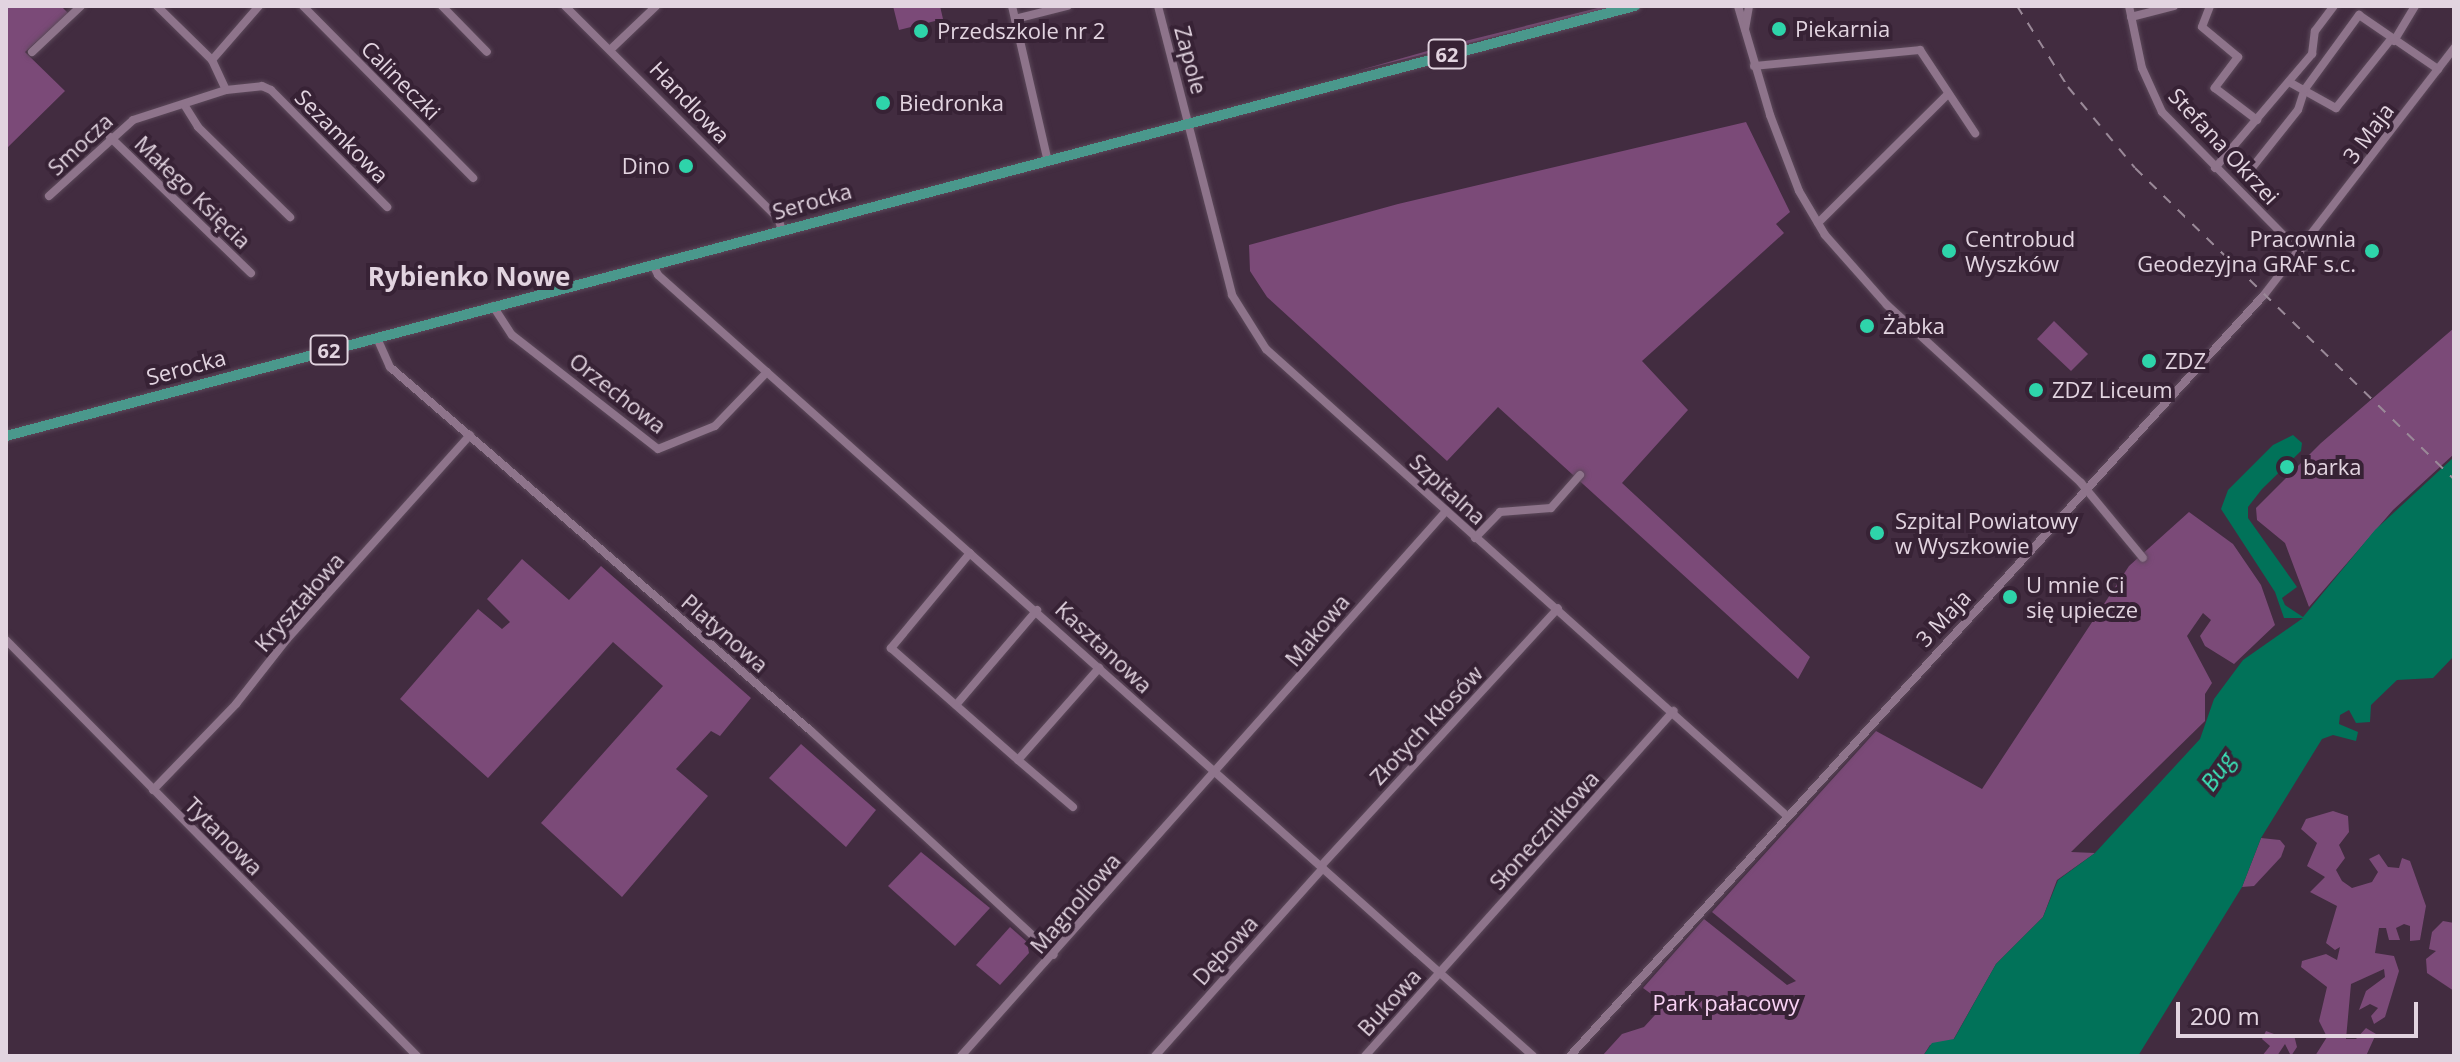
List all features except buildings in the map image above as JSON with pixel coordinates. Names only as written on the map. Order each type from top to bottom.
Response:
[{"type":"main road","name":"Serocka","points":[[6,436],[1047,158],[1644,6]]},
{"type":"street","points":[[32,52],[81,6]]},
{"type":"street","points":[[157,6],[212,60],[226,90]]},
{"type":"street","points":[[212,60],[259,6]]},
{"type":"street","name":"Calineczki","points":[[303,6],[473,178]]},
{"type":"street","points":[[442,6],[487,52]]},
{"type":"street","name":"Handlowa","points":[[565,6],[778,218],[782,230]]},
{"type":"street","points":[[610,50],[656,6]]},
{"type":"street","points":[[1012,6],[1047,158]]},
{"type":"street","points":[[1015,19],[1067,6]]},
{"type":"street","name":"Zapole","points":[[1158,6],[1189,123]]},
{"type":"street","points":[[1738,6],[1754,66],[1799,191],[1818,223],[1887,305],[2085,489],[2143,558]]},
{"type":"street","points":[[1745,29],[1749,6]]},
{"type":"street","name":"Stefana Okrzei","points":[[2129,6],[2154,98],[2215,168],[2300,252]]},
{"type":"street","points":[[2131,17],[2174,6]]},
{"type":"street","points":[[2198,6],[2204,16]]},
{"type":"street","points":[[2210,6],[2202,27],[2238,57],[2215,88],[2257,120]]},
{"type":"street","points":[[2215,168],[2312,54],[2315,31],[2334,6]]},
{"type":"street","points":[[2289,82],[2336,108],[2392,40],[2415,6]]},
{"type":"street","points":[[2251,169],[2298,110],[2305,89],[2359,15],[2438,69]]},
{"type":"street","name":"3 Maja","points":[[1570,1056],[2300,252],[2454,48]]},
{"type":"street","points":[[1754,66],[1913,49],[1925,54],[1975,133]]},
{"type":"street","name":"Sezamkowa","points":[[226,90],[262,86],[271,90],[387,207]]},
{"type":"street","name":"Smocza","points":[[49,196],[110,137],[133,120],[185,106],[226,90]]},
{"type":"street","points":[[1818,223],[1948,94]]},
{"type":"street","points":[[185,106],[198,127],[290,217]]},
{"type":"street","name":"Szpitalna","points":[[1189,123],[1225,270],[1246,320],[1266,349],[1475,538],[1674,711],[1786,815]]},
{"type":"street","name":"Małego Księcia","points":[[110,137],[251,273]]},
{"type":"street","name":"Kasztanowa","points":[[653,265],[657,274],[1037,610],[1533,1056]]},
{"type":"street","name":"Orzechowa","points":[[493,306],[512,335],[658,449],[715,426],[767,372]]},
{"type":"street","name":"Platynowa","points":[[377,338],[390,367],[811,731],[1054,955]]},
{"type":"street","name":"Kryształowa","points":[[153,790],[221,721],[291,634],[470,435]]},
{"type":"street","points":[[1475,538],[1500,512],[1551,508],[1580,475]]},
{"type":"street","name":"Makowa","points":[[1214,771],[1446,511]]},
{"type":"street","points":[[970,553],[891,648],[1073,807]]},
{"type":"street","name":"Złotych Kłosów","points":[[1322,867],[1558,608]]},
{"type":"street","points":[[956,705],[1037,610]]},
{"type":"street","name":"Tytanowa","points":[[6,640],[417,1056]]},
{"type":"street","points":[[1018,760],[1099,668]]},
{"type":"street","name":"Słonecznikowa","points":[[1440,972],[1674,711]]},
{"type":"street","name":"Magnoliowa","points":[[961,1056],[1054,955],[1214,771]]},
{"type":"street","name":"Dębowa","points":[[1155,1056],[1322,867]]},
{"type":"street","name":"Bukowa","points":[[1365,1056],[1440,972]]},
{"type":"green space","points":[[6,6],[61,6],[68,13],[25,52],[65,91],[6,149]]},
{"type":"green space","points":[[893,6],[940,6],[943,19],[899,30]]},
{"type":"green space","points":[[1606,6],[1618,6],[1357,71],[1445,46]]},
{"type":"green space","points":[[1746,122],[1790,212],[1776,224],[1784,233],[1642,361],[1688,410],[1622,483],[1810,657],[1798,679],[1498,407],[1447,461],[1267,297],[1250,271],[1249,245],[1398,204]]},
{"type":"green space","points":[[2054,321],[2088,354],[2071,371],[2037,339]]},
{"type":"green space","points":[[2454,328],[2454,454],[2393,510],[2309,607],[2285,543],[2257,520],[2256,508],[2321,443]]},
{"type":"green space","name":"Park pałacowy","points":[[2189,512],[2233,544],[2261,585],[2275,625],[2234,664],[2205,646],[2200,636],[2211,620],[2203,613],[2187,636],[2212,683],[2205,694],[2205,721],[2071,852],[2095,853],[2057,880],[2043,917],[1996,964],[1952,1042],[1930,1045],[1923,1056],[1602,1056],[1622,1034],[1644,1027],[1665,1004],[1643,988],[1704,919],[1787,985],[1796,981],[1712,912],[1876,731],[1982,789],[2129,566]]},
{"type":"green space","points":[[522,559],[569,600],[601,566],[751,698],[720,736],[711,731],[676,769],[708,796],[622,897],[541,823],[663,686],[613,642],[488,778],[400,699],[478,609],[502,629],[510,622],[487,599]]},
{"type":"green space","points":[[801,744],[876,810],[846,847],[769,778]]},
{"type":"green space","points":[[2333,811],[2348,816],[2349,832],[2339,845],[2345,858],[2336,870],[2342,881],[2352,888],[2372,882],[2378,872],[2369,859],[2379,854],[2388,867],[2399,868],[2402,858],[2410,861],[2426,906],[2420,940],[2410,941],[2410,926],[2404,924],[2396,928],[2400,940],[2389,940],[2386,928],[2379,928],[2375,953],[2394,956],[2399,971],[2385,1017],[2374,1024],[2371,1016],[2378,1008],[2370,1004],[2359,1010],[2366,991],[2385,977],[2384,969],[2351,984],[2346,1039],[2356,1039],[2366,1028],[2376,1034],[2366,1056],[2315,1056],[2327,1037],[2319,1021],[2327,987],[2301,967],[2302,961],[2326,954],[2337,960],[2340,947],[2335,950],[2326,943],[2337,906],[2310,892],[2325,877],[2307,866],[2317,843],[2301,829],[2306,819]]},
{"type":"green space","points":[[2261,838],[2280,840],[2285,846],[2281,857],[2254,886],[2242,887]]},
{"type":"green space","points":[[921,852],[990,908],[955,946],[888,886]]},
{"type":"green space","points":[[2443,921],[2454,923],[2454,991],[2427,973],[2426,959],[2436,951],[2429,949],[2432,932]]},
{"type":"green space","points":[[1010,927],[1027,942],[1029,953],[1000,985],[976,965]]},
{"type":"green space","points":[[2266,1031],[2282,1037],[2294,1035],[2297,1047],[2291,1056],[2285,1044],[2277,1056],[2262,1056],[2270,1046],[2262,1039]]},
{"type":"water","name":"Bug","points":[[2293,435],[2302,443],[2301,451],[2262,489],[2248,507],[2248,518],[2297,587],[2282,598],[2285,605],[2303,617],[2375,530],[2454,457],[2454,656],[2433,678],[2397,680],[2371,705],[2370,722],[2356,723],[2349,710],[2340,715],[2339,724],[2358,732],[2356,741],[2333,735],[2322,739],[2261,838],[2242,887],[2138,1056],[1923,1056],[1932,1043],[1954,1039],[1996,964],[2043,917],[2058,880],[2095,853],[2200,739],[2214,699],[2243,660],[2303,618],[2284,618],[2275,592],[2221,509],[2228,490],[2273,445]]},
{"type":"railway","points":[[2017,6],[2068,87],[2135,168],[2454,479]]},
{"type":"place","name":"Piekarnia","points":[[1779,29]]},
{"type":"place","name":"Przedszkole nr 2","points":[[921,31]]},
{"type":"place","name":"Biedronka","points":[[883,103]]},
{"type":"place","name":"Dino","points":[[686,166]]},
{"type":"place","name":"Centrobud Wyszków","points":[[1949,251]]},
{"type":"place","name":"Pracownia Geodezyjna GRAF s.c.","points":[[2372,251]]},
{"type":"place","name":"Żabka","points":[[1867,326]]},
{"type":"place","name":"ZDZ","points":[[2149,361]]},
{"type":"place","name":"ZDZ Liceum","points":[[2036,390]]},
{"type":"place","name":"barka","points":[[2287,467]]},
{"type":"place","name":"Szpital Powiatowy w Wyszkowie","points":[[1877,533]]},
{"type":"place","name":"U mnie Ci się upiecze","points":[[2010,597]]},
{"type":"district","name":"Rybienko Nowe","points":[[469,277]]}]
